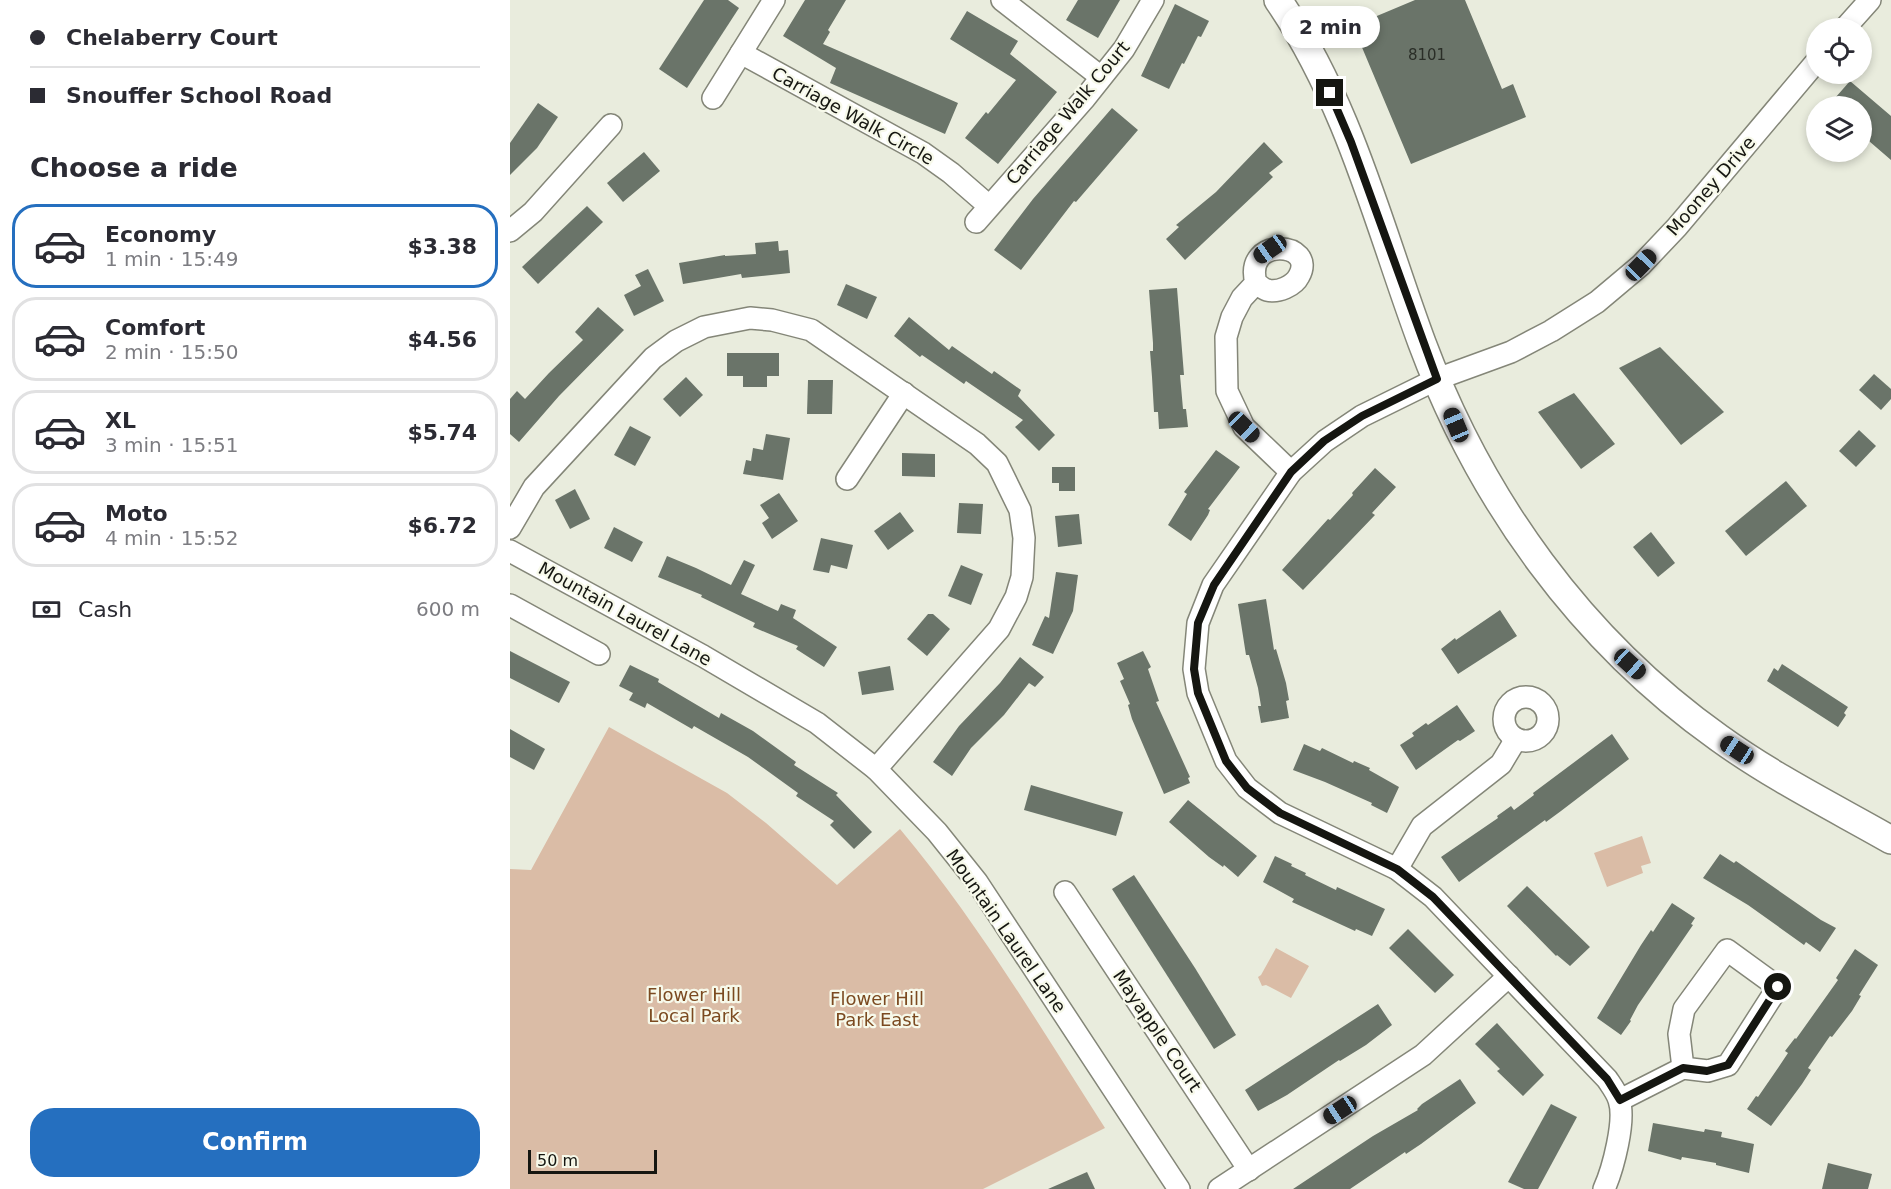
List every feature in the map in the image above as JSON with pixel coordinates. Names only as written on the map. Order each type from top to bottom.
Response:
[{"type":"main road","points":[[1278,0],[1312,56],[1343,121],[1456,425],[1494,496],[1544,569],[1594,628],[1668,699],[1718,738],[1755,762],[1891,840]]},
{"type":"street","points":[[713,98],[774,0]]},
{"type":"street","points":[[1002,0],[1101,77]]},
{"type":"street","name":"Carriage Walk Court","points":[[983,214],[1124,49],[1153,0]]},
{"type":"street","points":[[1854,18],[1870,0]]},
{"type":"street","name":"Carriage Walk Circle","points":[[741,53],[923,153],[951,173],[983,214]]},
{"type":"street","name":"Mooney Drive","points":[[1620,1100],[1607,1079],[1433,897],[1397,869],[1280,813],[1247,788],[1226,761],[1198,693],[1194,669],[1198,623],[1214,585],[1291,472],[1324,441],[1362,416],[1437,379],[1511,352],[1551,331],[1597,302],[1641,265],[1677,227],[1806,74]]},
{"type":"street","points":[[510,231],[533,212],[610,124]]},
{"type":"street","points":[[1256,282],[1242,298],[1232,317],[1227,337],[1227,391],[1244,427],[1291,472]]},
{"type":"street","points":[[510,528],[534,487],[653,358],[676,340],[704,327],[750,318],[772,320],[811,330],[977,444],[997,463],[1020,510],[1024,538],[1022,577],[1016,597],[999,629],[876,769]]},
{"type":"street","points":[[847,479],[904,393]]},
{"type":"street","name":"Mountain Laurel Lane","points":[[510,550],[703,656],[817,723],[876,769],[937,832],[973,877],[1179,1189]]},
{"type":"street","points":[[510,605],[599,654]]},
{"type":"street","points":[[1397,869],[1422,826],[1501,764],[1516,739]]},
{"type":"street","name":"Mayapple Court","points":[[1065,892],[1249,1170]]},
{"type":"street","points":[[1604,1189],[1611,1174],[1620,1129],[1620,1100],[1683,1068],[1707,1071],[1728,1065],[1778,987],[1727,950],[1684,1009],[1679,1034],[1683,1068]]},
{"type":"street","points":[[1219,1189],[1423,1055],[1509,976]]},
{"type":"green space","name":"Flower Hill Local Park","points":[[609,727],[727,793],[766,823],[837,885],[900,829],[929,864],[982,938],[1105,1128],[983,1189],[510,1189],[510,869],[531,870]]},
{"type":"green space","points":[[1642,836],[1651,863],[1641,866],[1643,873],[1607,887],[1594,853]]},
{"type":"green space","points":[[1276,948],[1309,966],[1291,998],[1266,985],[1262,986],[1258,977]]},
{"type":"building","points":[[704,0],[728,0],[739,8],[687,88],[659,69]]},
{"type":"building","points":[[805,0],[846,0],[828,30],[830,32],[823,44],[958,103],[945,134],[830,83],[836,68],[783,36]]},
{"type":"building","points":[[1078,0],[1120,0],[1098,38],[1066,20]]},
{"type":"building","points":[[1415,0],[1465,0],[1502,89],[1513,84],[1526,117],[1411,164],[1353,26]]},
{"type":"building","points":[[1175,4],[1209,21],[1201,37],[1198,36],[1184,64],[1182,63],[1169,89],[1141,76]]},
{"type":"building","points":[[967,11],[1018,41],[1010,54],[1057,92],[998,164],[965,138],[1016,80],[950,39]]},
{"type":"building","points":[[1847,84],[1854,84],[1868,96],[1837,96]]},
{"type":"building","points":[[1872,100],[1891,116],[1891,160],[1872,144]]},
{"type":"building","points":[[538,103],[558,117],[537,148],[510,175],[510,143]]},
{"type":"building","points":[[1112,108],[1138,130],[1076,202],[1074,201],[1021,270],[994,250],[1033,199]]},
{"type":"building","points":[[1264,142],[1283,162],[1269,173],[1273,177],[1185,260],[1166,239],[1179,227],[1176,225],[1216,192]]},
{"type":"building","points":[[644,152],[660,171],[623,202],[607,183]]},
{"type":"building","points":[[587,206],[603,222],[538,284],[522,267]]},
{"type":"building","points":[[778,241],[779,251],[788,250],[790,273],[742,278],[741,274],[683,284],[679,263],[725,255],[756,254],[755,243]]},
{"type":"building","points":[[648,269],[664,301],[634,316],[624,295],[641,286],[635,275]]},
{"type":"building","points":[[846,284],[877,297],[867,319],[837,305]]},
{"type":"building","points":[[1177,288],[1184,375],[1180,375],[1183,409],[1186,409],[1188,427],[1159,429],[1158,412],[1154,412],[1150,351],[1153,351],[1153,343],[1149,290]]},
{"type":"building","points":[[598,307],[624,330],[559,396],[519,442],[510,434],[510,399],[517,391],[525,399],[583,340],[575,332]]},
{"type":"building","points":[[909,317],[949,350],[952,346],[992,374],[994,371],[1021,390],[1018,396],[1055,435],[1039,451],[1015,427],[1023,420],[966,381],[964,384],[922,355],[920,357],[894,336]]},
{"type":"building","points":[[1660,347],[1724,412],[1681,445],[1619,368]]},
{"type":"building","points":[[727,353],[779,353],[779,376],[767,376],[767,387],[743,387],[743,376],[727,376]]},
{"type":"building","points":[[1874,374],[1891,389],[1891,399],[1881,410],[1859,390]]},
{"type":"building","points":[[686,377],[703,395],[680,417],[663,399]]},
{"type":"building","points":[[808,380],[833,380],[832,414],[807,414]]},
{"type":"building","points":[[1574,393],[1615,444],[1581,469],[1538,412]]},
{"type":"building","points":[[630,426],[651,437],[635,466],[614,455]]},
{"type":"building","points":[[1859,430],[1876,446],[1856,467],[1839,451]]},
{"type":"building","points":[[766,434],[790,438],[783,480],[743,474],[746,460],[751,461],[753,448],[763,450]]},
{"type":"building","points":[[1216,450],[1240,467],[1208,509],[1210,510],[1208,515],[1191,541],[1168,525],[1187,494],[1184,492]]},
{"type":"building","points":[[902,453],[935,454],[935,477],[902,476]]},
{"type":"building","points":[[1052,467],[1075,467],[1075,491],[1059,491],[1059,483],[1052,483]]},
{"type":"building","points":[[1375,468],[1396,487],[1372,513],[1375,515],[1303,590],[1282,570],[1353,495],[1352,493]]},
{"type":"building","points":[[1786,481],[1807,506],[1746,556],[1725,531]]},
{"type":"building","points":[[575,489],[590,519],[570,529],[555,500]]},
{"type":"building","points":[[779,493],[798,521],[772,539],[762,523],[769,518],[760,505]]},
{"type":"building","points":[[959,503],[983,504],[981,534],[957,533]]},
{"type":"building","points":[[900,512],[914,531],[888,550],[874,531]]},
{"type":"building","points":[[1079,514],[1082,544],[1058,547],[1055,516]]},
{"type":"building","points":[[614,527],[643,542],[632,562],[604,548]]},
{"type":"building","points":[[1651,532],[1675,563],[1658,577],[1633,547]]},
{"type":"building","points":[[821,538],[853,545],[847,569],[831,565],[829,573],[813,570]]},
{"type":"building","points":[[667,556],[731,585],[744,560],[755,565],[741,594],[778,611],[781,604],[796,610],[793,618],[837,647],[824,667],[796,649],[798,646],[753,627],[755,623],[701,597],[702,595],[658,577]]},
{"type":"building","points":[[961,565],[983,574],[971,605],[948,596]]},
{"type":"building","points":[[1056,572],[1078,575],[1073,611],[1053,654],[1032,645],[1045,616],[1049,618]]},
{"type":"building","points":[[1266,599],[1274,650],[1276,649],[1286,683],[1289,718],[1261,723],[1258,688],[1249,655],[1246,655],[1238,604]]},
{"type":"building","points":[[1500,610],[1517,636],[1458,674],[1441,649]]},
{"type":"building","points":[[928,614],[933,614],[950,629],[927,656],[907,639]]},
{"type":"building","points":[[510,651],[570,682],[559,703],[510,678]]},
{"type":"building","points":[[1143,651],[1151,667],[1148,669],[1159,701],[1156,702],[1190,777],[1188,778],[1190,783],[1164,794],[1132,719],[1128,705],[1130,704],[1120,681],[1124,679],[1117,663]]},
{"type":"building","points":[[1020,657],[1044,677],[1035,687],[1029,683],[1004,715],[971,748],[952,776],[933,762],[959,726],[1000,683]]},
{"type":"building","points":[[1782,664],[1848,707],[1838,727],[1767,681],[1774,668],[1778,671]]},
{"type":"building","points":[[630,665],[659,679],[658,682],[719,718],[721,713],[753,731],[796,762],[794,765],[838,793],[836,795],[872,832],[854,849],[830,825],[834,821],[796,796],[798,793],[748,757],[694,726],[692,729],[647,703],[645,708],[629,700],[633,693],[619,686]]},
{"type":"building","points":[[890,666],[894,690],[862,695],[858,672]]},
{"type":"building","points":[[1457,705],[1475,731],[1460,741],[1458,740],[1416,770],[1400,745],[1414,736],[1412,733],[1426,723],[1428,725]]},
{"type":"building","points":[[510,729],[545,749],[534,770],[510,757]]},
{"type":"building","points":[[1612,734],[1629,759],[1546,822],[1545,820],[1459,882],[1441,857],[1498,818],[1497,816],[1511,806],[1514,810]]},
{"type":"building","points":[[1304,744],[1320,751],[1322,748],[1353,763],[1354,761],[1370,768],[1369,770],[1399,787],[1387,813],[1371,805],[1372,803],[1293,770]]},
{"type":"building","points":[[1031,785],[1123,812],[1116,836],[1024,810]]},
{"type":"building","points":[[1188,800],[1257,856],[1238,877],[1224,865],[1223,867],[1209,857],[1169,822]]},
{"type":"building","points":[[1720,854],[1734,863],[1736,861],[1836,928],[1820,952],[1806,942],[1804,945],[1748,905],[1703,878]]},
{"type":"building","points":[[1275,856],[1292,864],[1291,866],[1306,873],[1305,875],[1336,890],[1337,887],[1385,909],[1372,936],[1356,929],[1355,931],[1292,902],[1294,899],[1263,882]]},
{"type":"building","points":[[1134,875],[1236,1035],[1214,1049],[1112,889]]},
{"type":"building","points":[[1527,886],[1590,947],[1570,966],[1556,956],[1507,906]]},
{"type":"building","points":[[1672,903],[1695,918],[1691,924],[1693,925],[1638,1005],[1621,1035],[1597,1018],[1641,945],[1651,930],[1653,932]]},
{"type":"building","points":[[1408,929],[1454,975],[1435,993],[1389,948]]},
{"type":"building","points":[[1855,949],[1878,965],[1852,1011],[1832,1037],[1830,1036],[1808,1068],[1811,1070],[1802,1084],[1771,1126],[1747,1109],[1788,1053],[1785,1051],[1838,980],[1836,978]]},
{"type":"building","points":[[1378,1004],[1392,1025],[1366,1045],[1258,1111],[1245,1090]]},
{"type":"building","points":[[1497,1023],[1544,1075],[1523,1096],[1497,1071],[1500,1069],[1475,1044]]},
{"type":"building","points":[[1460,1079],[1476,1103],[1406,1154],[1405,1152],[1350,1189],[1293,1189],[1373,1136],[1418,1110],[1422,1104]]},
{"type":"building","points":[[1551,1104],[1577,1117],[1538,1189],[1524,1189],[1508,1182]]},
{"type":"building","points":[[1653,1123],[1704,1132],[1705,1129],[1722,1132],[1721,1137],[1754,1144],[1749,1173],[1716,1165],[1716,1163],[1682,1157],[1681,1160],[1648,1151]]},
{"type":"building","points":[[1828,1163],[1872,1174],[1868,1189],[1822,1189]]},
{"type":"building","points":[[1087,1172],[1095,1189],[1048,1189]]},
{"type":"route","points":[[1330,93],[1351,142],[1422,343],[1437,379],[1362,416],[1324,441],[1291,472],[1214,585],[1198,623],[1194,669],[1198,693],[1226,761],[1247,788],[1280,813],[1397,869],[1433,897],[1607,1079],[1620,1100],[1683,1068],[1707,1071],[1728,1065],[1778,987]]},
{"type":"park label","name":"Flower Hill Park East","points":[[877,1009]]}]
